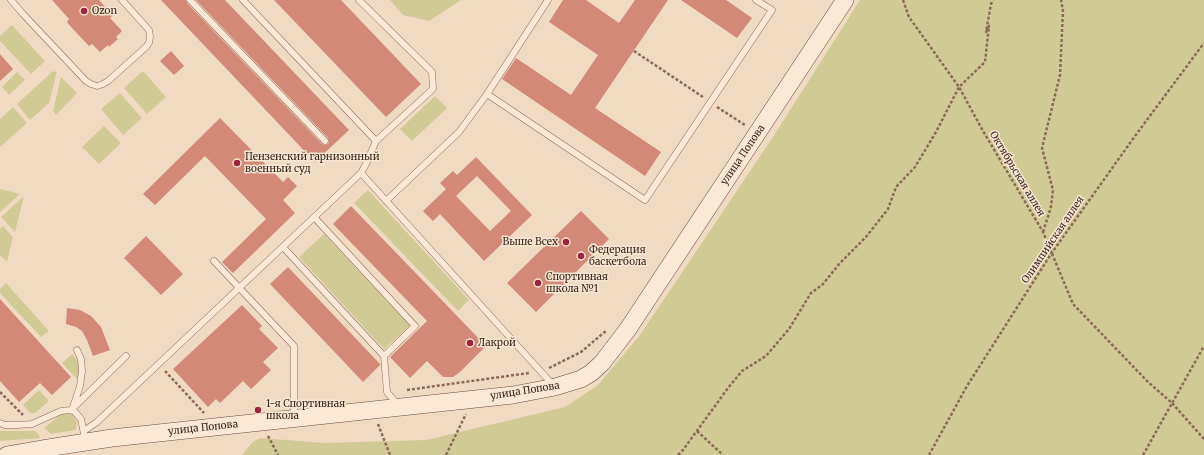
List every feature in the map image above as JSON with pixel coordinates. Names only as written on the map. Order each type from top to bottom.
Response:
[{"type":"street","name":"улица Попова","points":[[7,455],[85,436],[260,422],[513,395],[555,387],[581,379],[592,373],[611,352],[845,0]]},
{"type":"lane","points":[[13,1],[23,14],[86,81],[97,86],[108,82],[149,43],[150,37],[148,30],[122,0]]},
{"type":"lane","points":[[190,0],[324,141]]},
{"type":"lane","points":[[243,0],[376,141]]},
{"type":"lane","points":[[85,436],[97,422],[361,173],[376,141],[433,88],[432,72],[359,0]]},
{"type":"lane","points":[[386,201],[459,132],[487,94],[548,0]]},
{"type":"lane","points":[[487,94],[645,200],[772,10],[756,0]]},
{"type":"lane","points":[[361,173],[555,387]]},
{"type":"lane","points":[[314,217],[415,326],[384,356]]},
{"type":"lane","points":[[283,247],[384,356],[387,392],[400,407]]},
{"type":"lane","points":[[214,261],[294,346],[294,418]]},
{"type":"lane","points":[[71,410],[80,386],[82,371],[81,359],[76,350]]},
{"type":"lane","points":[[71,410],[126,356]]},
{"type":"lane","points":[[0,423],[5,425],[32,424],[61,411],[71,410],[81,419],[85,436]]},
{"type":"path","name":"Октябрьская аллея","points":[[903,0],[909,17],[959,86],[983,131],[1043,232],[1073,304],[1148,382],[1172,403],[1204,439]]},
{"type":"path","points":[[678,455],[742,371],[766,356],[789,329],[811,293],[823,284],[840,263],[866,237],[888,209],[896,188],[914,167],[936,132],[959,86],[985,62],[988,26],[986,32],[993,0]]},
{"type":"path","points":[[1043,232],[1051,207],[1053,190],[1042,148],[1060,75],[1063,11],[1062,0]]},
{"type":"path","name":"Олимпийская аллея","points":[[929,455],[967,386],[1051,254],[1134,136],[1204,43]]},
{"type":"path","points":[[634,51],[731,115]]},
{"type":"path","points":[[1143,455],[1204,346]]},
{"type":"path","points":[[159,364],[208,417]]},
{"type":"path","points":[[446,455],[474,398]]},
{"type":"path","points":[[373,410],[390,455]]},
{"type":"path","points":[[260,422],[278,455]]},
{"type":"path","points":[[697,431],[723,455]]},
{"type":"shaded area","points":[[390,0],[461,0],[429,21],[403,15]]},
{"type":"shaded area","points":[[860,0],[1204,0],[1204,455],[242,455],[254,441],[261,438],[324,443],[426,440],[565,407],[598,385],[640,335],[773,137]]},
{"type":"shaded area","points":[[12,25],[45,61],[31,74],[0,41],[0,36]]},
{"type":"shaded area","points":[[53,71],[57,71],[49,103],[30,120],[17,104]]},
{"type":"shaded area","points":[[143,71],[166,97],[147,114],[124,88]]},
{"type":"shaded area","points":[[17,72],[25,80],[9,95],[2,87]]},
{"type":"shaded area","points":[[61,77],[77,93],[56,115],[53,111]]},
{"type":"shaded area","points":[[120,93],[142,118],[123,135],[101,109]]},
{"type":"shaded area","points":[[435,96],[447,108],[412,141],[400,129]]},
{"type":"shaded area","points":[[13,107],[27,123],[0,147],[0,119]]},
{"type":"shaded area","points":[[104,126],[121,143],[99,164],[82,147]]},
{"type":"shaded area","points":[[0,189],[20,194],[0,212]]},
{"type":"shaded area","points":[[368,190],[469,300],[458,311],[354,203]]},
{"type":"shaded area","points":[[24,196],[15,232],[1,217]]},
{"type":"shaded area","points":[[3,226],[13,237],[7,262],[0,255],[0,229]]},
{"type":"shaded area","points":[[324,234],[410,326],[384,349],[299,257]]},
{"type":"shaded area","points":[[6,283],[49,331],[41,337],[0,293],[0,289]]},
{"type":"shaded area","points":[[72,354],[79,363],[80,375],[77,379],[62,363]]},
{"type":"shaded area","points":[[39,390],[49,401],[35,413],[30,413],[23,405]]},
{"type":"shaded area","points":[[64,413],[73,415],[77,422],[76,430],[51,434],[44,428],[60,415]]},
{"type":"shaded area","points":[[0,431],[35,431],[40,438],[0,441]]},
{"type":"building","points":[[52,0],[99,0],[113,15],[110,18],[122,31],[116,37],[118,39],[109,47],[108,45],[100,52],[92,44],[89,46],[67,22],[69,19]]},
{"type":"building","points":[[161,0],[186,0],[187,3],[322,144],[328,144],[328,138],[196,0],[225,0],[349,130],[315,162]]},
{"type":"building","points":[[274,0],[341,0],[421,84],[386,117]]},
{"type":"building","points":[[563,0],[586,0],[619,23],[635,0],[668,0],[595,108],[661,152],[645,176],[502,79],[516,58],[571,95],[598,55],[549,22]]},
{"type":"building","points":[[681,0],[726,0],[752,18],[737,38]]},
{"type":"building","points":[[171,51],[184,66],[174,75],[160,61]]},
{"type":"building","points":[[0,54],[13,69],[0,81]]},
{"type":"building","points":[[220,118],[283,182],[288,177],[297,186],[283,200],[295,213],[233,273],[222,262],[266,219],[205,156],[155,205],[143,194]]},
{"type":"building","points":[[476,157],[532,215],[484,261],[440,214],[433,221],[423,211],[446,189],[440,183],[453,171],[457,175]],"holes":[[[477,176],[511,211],[490,231],[456,196]]]},
{"type":"building","points":[[351,206],[486,346],[453,377],[443,377],[427,361],[410,378],[390,357],[427,321],[333,224]]},
{"type":"building","points":[[581,211],[609,239],[536,312],[507,283]]},
{"type":"building","points":[[146,236],[183,274],[161,295],[124,258]]},
{"type":"building","points":[[288,267],[380,364],[363,382],[270,284]]},
{"type":"building","points":[[0,299],[71,377],[52,395],[40,383],[19,402],[0,381]]},
{"type":"building","points":[[242,305],[262,326],[259,329],[278,348],[263,362],[271,370],[251,389],[243,381],[220,403],[216,399],[208,407],[173,369]]},
{"type":"building","points":[[67,308],[80,310],[91,316],[101,327],[110,350],[93,356],[82,331],[76,327],[66,324]]},
{"type":"place","name":"Ozon","points":[[84,11]]},
{"type":"place","name":"Пензенский гарнизонный военный суд","points":[[237,163]]},
{"type":"place","name":"Выше Всех","points":[[566,242]]},
{"type":"place","name":"Федерация баскетбола","points":[[581,256]]},
{"type":"place","name":"Спортивная школа №1","points":[[538,283]]},
{"type":"place","name":"Лакрой","points":[[470,343]]},
{"type":"place","name":"1-я Спортивная школа","points":[[258,410]]}]
